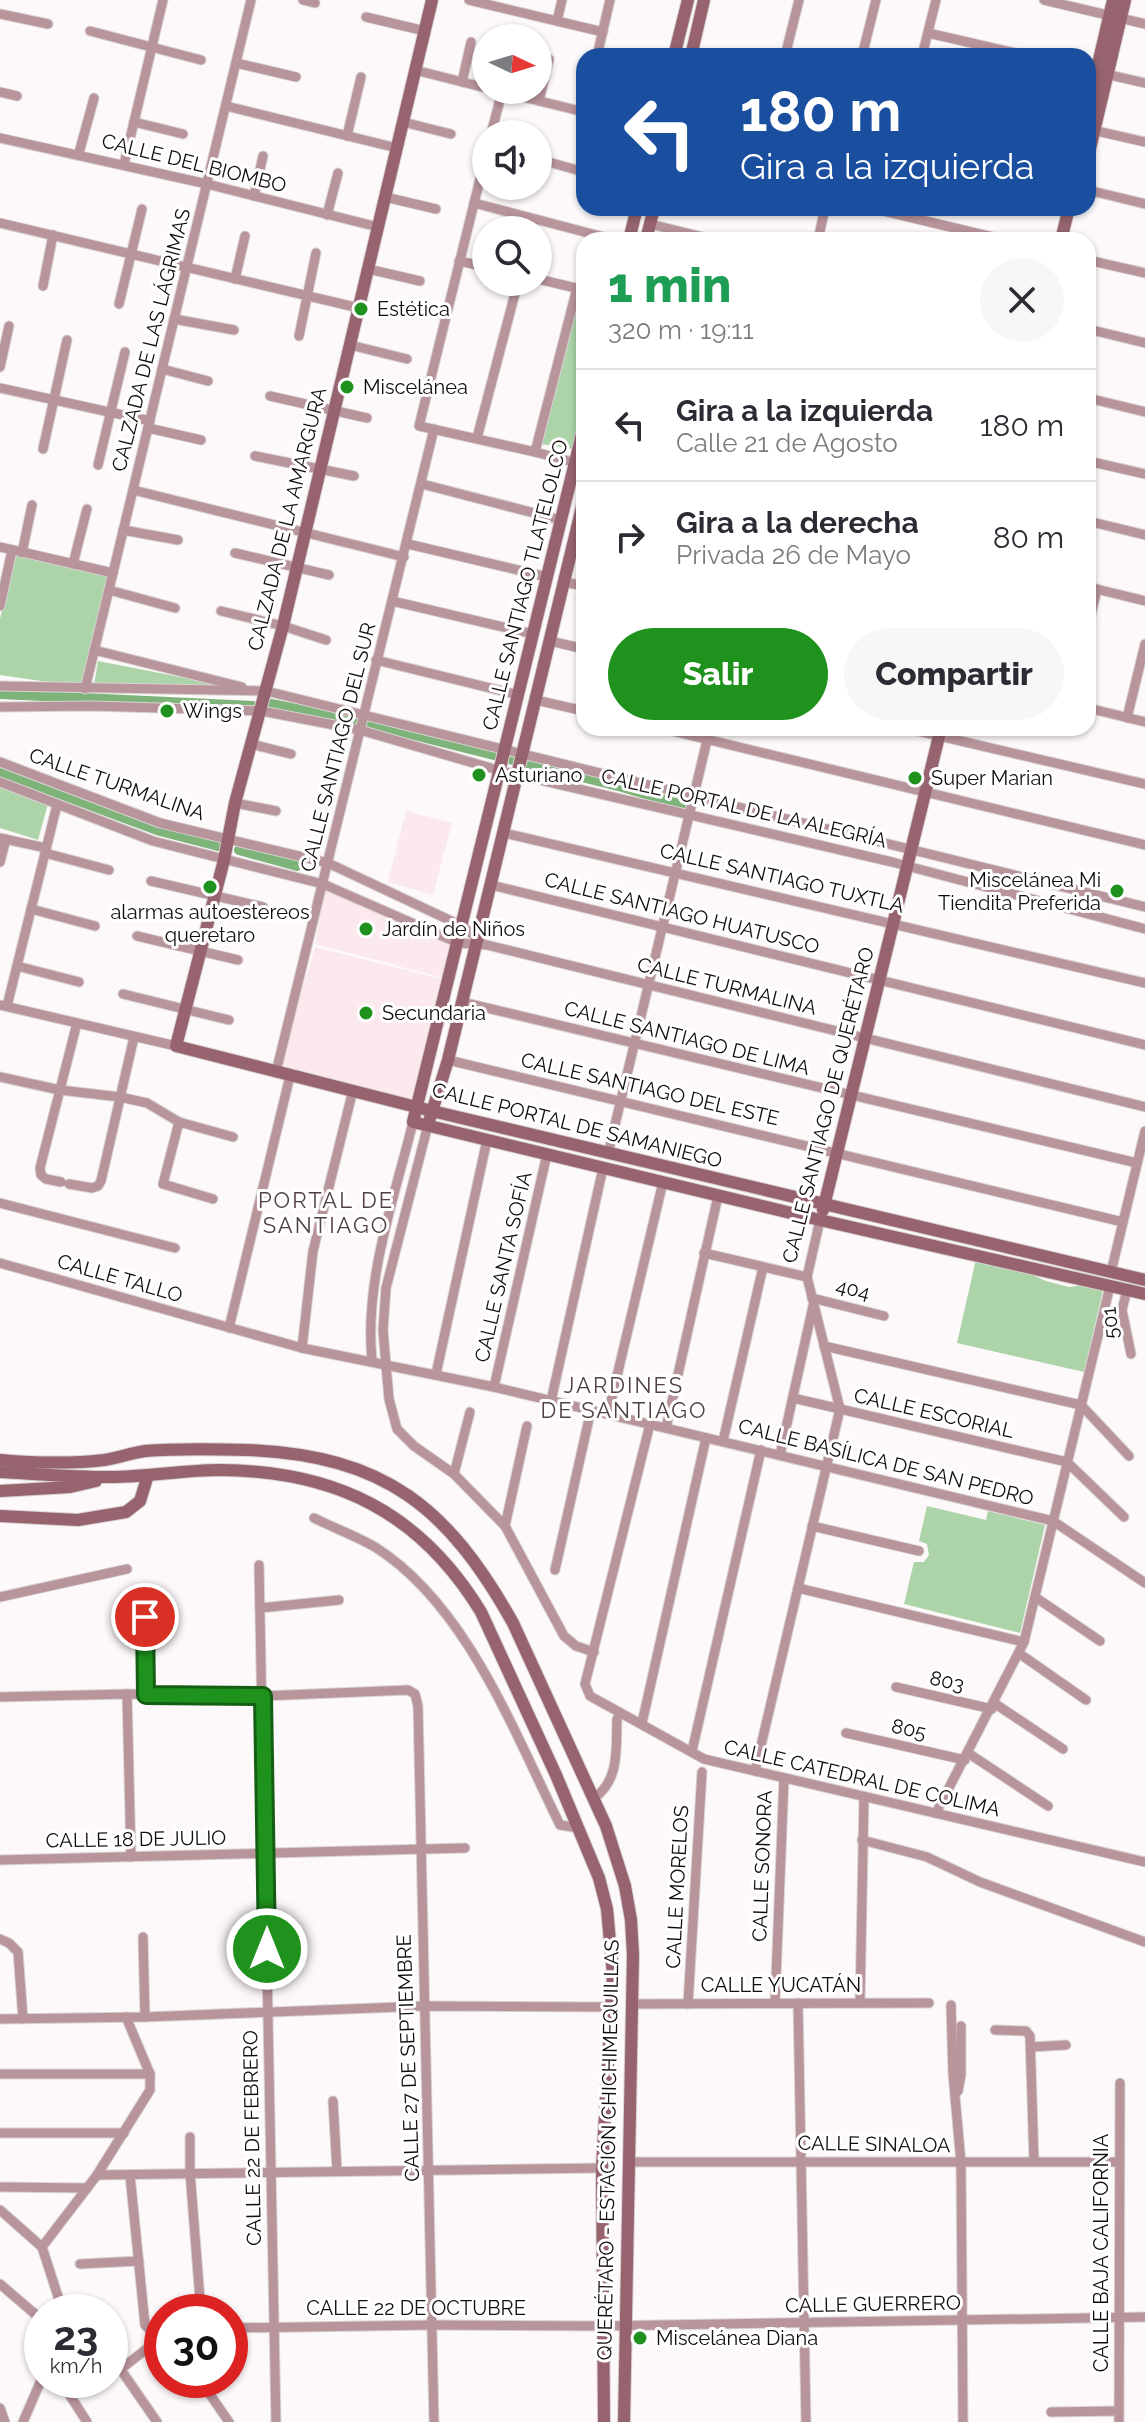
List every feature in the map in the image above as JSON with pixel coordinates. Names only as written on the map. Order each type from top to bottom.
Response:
[{"type":"street","points":[[124,164],[163,0]]},
{"type":"street","name":"CALZADA DE LAS LÁGRIMAS","points":[[85,689],[251,0]]},
{"type":"street","points":[[303,0],[315,3]]},
{"type":"street","name":"CALZADA DE LA AMARGURA","points":[[176,1046],[224,860],[235,803],[262,711],[262,691],[283,626],[432,0]]},
{"type":"street","points":[[469,0],[603,32]]},
{"type":"street","points":[[557,21],[562,0]]},
{"type":"street","points":[[599,48],[610,0]]},
{"type":"street","points":[[676,48],[688,0]]},
{"type":"street","points":[[693,48],[704,0]]},
{"type":"street","points":[[787,48],[799,0]]},
{"type":"street","points":[[864,48],[876,0]]},
{"type":"street","points":[[924,48],[936,0]]},
{"type":"street","points":[[1044,0],[1145,24]]},
{"type":"street","points":[[1113,0],[1115,17]]},
{"type":"street","points":[[1125,0],[1115,17],[1097,72],[1145,83]]},
{"type":"street","points":[[0,14],[48,24]]},
{"type":"street","points":[[366,17],[425,31]]},
{"type":"street","points":[[90,31],[201,60]]},
{"type":"street","points":[[928,33],[993,48]]},
{"type":"street","points":[[462,82],[471,42]]},
{"type":"street","points":[[236,63],[296,77]]},
{"type":"street","points":[[415,70],[472,84]]},
{"type":"street","points":[[347,136],[361,77]]},
{"type":"street","points":[[0,92],[17,96]]},
{"type":"street","points":[[79,153],[94,98]]},
{"type":"street","points":[[552,104],[576,108]]},
{"type":"street","points":[[226,106],[397,148]]},
{"type":"street","points":[[134,122],[183,134]]},
{"type":"street","points":[[403,122],[451,134]]},
{"type":"street","points":[[1096,131],[1145,142]]},
{"type":"street","name":"CALLE DEL BIOMBO","points":[[0,138],[79,153],[378,227]]},
{"type":"street","points":[[254,196],[263,156]]},
{"type":"street","points":[[552,163],[576,170]]},
{"type":"street","points":[[327,215],[338,173]]},
{"type":"street","points":[[1096,192],[1145,204]]},
{"type":"street","points":[[385,197],[436,209]]},
{"type":"street","points":[[475,200],[419,426],[576,463]]},
{"type":"street","points":[[474,203],[585,232]]},
{"type":"street","points":[[119,304],[142,209]]},
{"type":"street","points":[[648,232],[652,216]]},
{"type":"street","points":[[904,216],[972,232]]},
{"type":"street","points":[[0,223],[359,308]]},
{"type":"street","points":[[650,224],[682,232]]},
{"type":"street","points":[[43,286],[53,235]]},
{"type":"street","points":[[235,279],[245,236]]},
{"type":"street","points":[[299,336],[316,253]]},
{"type":"street","points":[[459,261],[472,264]]},
{"type":"street","points":[[1096,262],[1145,273]]},
{"type":"street","points":[[368,269],[420,281]]},
{"type":"street","points":[[552,282],[576,288]]},
{"type":"street","points":[[477,438],[514,296]]},
{"type":"street","points":[[535,452],[576,303]]},
{"type":"street","points":[[174,319],[234,330]]},
{"type":"street","points":[[0,367],[9,326]]},
{"type":"street","points":[[1096,331],[1145,343]]},
{"type":"street","points":[[43,449],[67,340]]},
{"type":"street","points":[[350,345],[407,359]]},
{"type":"street","points":[[98,465],[125,352]]},
{"type":"street","points":[[162,369],[208,381]]},
{"type":"street","points":[[0,388],[112,412],[201,440]]},
{"type":"street","points":[[270,396],[367,418]]},
{"type":"street","points":[[1096,400],[1145,412]]},
{"type":"street","name":"CALLE SANTIAGO DEL SUR","points":[[276,1072],[434,429]]},
{"type":"street","points":[[255,456],[354,476]]},
{"type":"street","points":[[1096,463],[1145,474]]},
{"type":"street","name":"CALLE SANTIAGO TLATELOLCO","points":[[372,1361],[369,1328],[373,1282],[561,520],[576,476]]},
{"type":"street","points":[[422,484],[561,520]]},
{"type":"street","points":[[133,490],[404,557]]},
{"type":"street","points":[[0,606],[3,581],[32,505]]},
{"type":"street","points":[[73,564],[87,509]]},
{"type":"street","points":[[1096,523],[1145,535]]},
{"type":"street","points":[[123,530],[178,540]]},
{"type":"street","name":"CALLE SANTIAGO TLATELOLCO","points":[[454,1474],[414,1446],[397,1429],[389,1399],[383,1330],[386,1288],[480,943],[491,885],[576,532]]},
{"type":"street","points":[[408,544],[547,577]]},
{"type":"street","points":[[0,547],[113,573]]},
{"type":"street","points":[[235,553],[329,575]]},
{"type":"street","points":[[564,582],[576,584]]},
{"type":"street","points":[[1096,589],[1145,601]]},
{"type":"street","points":[[109,590],[175,608]]},
{"type":"street","points":[[392,601],[533,634]]},
{"type":"street","points":[[221,611],[326,640]]},
{"type":"street","points":[[550,641],[576,647]]},
{"type":"street","points":[[1127,718],[1145,644]]},
{"type":"street","points":[[94,650],[262,691]]},
{"type":"street","points":[[376,660],[519,695]]},
{"type":"street","name":"CALLE PORTAL DE LA ALEGRÍA","points":[[0,686],[262,691],[364,713],[505,751],[1145,907]]},
{"type":"street","points":[[536,700],[576,709]]},
{"type":"street","name":"CALLE PORTAL DE LA ALEGRÍA","points":[[0,707],[262,711],[360,730],[501,771],[908,866],[1145,929]]},
{"type":"street","points":[[1096,710],[1145,722]]},
{"type":"street","points":[[694,736],[1145,845]]},
{"type":"street","points":[[608,1154],[708,736]]},
{"type":"street","name":"CALLE SANTIAGO DE QUERÉTARO","points":[[755,1771],[840,1409],[807,1277],[939,736]]},
{"type":"street","points":[[956,736],[1145,784]]},
{"type":"street","points":[[251,744],[291,754]]},
{"type":"street","name":"CALLE TURMALINA","points":[[0,762],[160,823],[328,863],[462,926],[480,943]]},
{"type":"street","name":"CALLE TURMALINA","points":[[0,782],[153,841],[323,884],[458,943],[480,943],[1145,1107]]},
{"type":"street","points":[[235,803],[276,811]]},
{"type":"street","points":[[4,1005],[17,966],[57,805]]},
{"type":"street","name":"CALLE SANTIAGO TUXTLA","points":[[504,833],[1145,983]]},
{"type":"street","points":[[0,862],[3,838],[109,870]]},
{"type":"street","points":[[151,881],[263,907]]},
{"type":"street","name":"CALLE SANTIAGO HUATUSCO","points":[[491,885],[1145,1045]]},
{"type":"street","points":[[31,909],[95,926]]},
{"type":"street","points":[[137,936],[238,960]]},
{"type":"street","points":[[17,966],[79,982]]},
{"type":"street","points":[[123,994],[229,1020]]},
{"type":"street","name":"CALLE SANTIAGO DE LIMA","points":[[462,1002],[1137,1163]]},
{"type":"street","name":"CALLE PORTAL DE SAMANIEGO","points":[[4,1005],[608,1154],[1145,1280]]},
{"type":"street","points":[[77,1023],[40,1168],[41,1175],[46,1179],[92,1188],[98,1186],[134,1037]]},
{"type":"street","name":"CALLE SANTIAGO DEL ESTE","points":[[448,1060],[1123,1222]]},
{"type":"street","points":[[229,1328],[290,1076]]},
{"type":"street","points":[[0,1079],[147,1103],[179,1122],[233,1137]]},
{"type":"street","points":[[302,1348],[313,1251],[353,1090]]},
{"type":"street","points":[[179,1122],[163,1184],[213,1199]]},
{"type":"street","name":"CALLE PORTAL DE SAMANIEGO","points":[[413,1122],[1145,1294]]},
{"type":"street","points":[[1111,1272],[1145,1131]]},
{"type":"street","points":[[436,1374],[487,1140]]},
{"type":"street","name":"CALLE SANTA SOFÍA","points":[[494,1387],[547,1154]]},
{"type":"street","points":[[551,1401],[603,1168]]},
{"type":"street","points":[[608,1414],[663,1182]]},
{"type":"street","points":[[666,1428],[718,1196]]},
{"type":"street","points":[[0,1203],[175,1248]]},
{"type":"street","points":[[704,1253],[807,1277]]},
{"type":"street","name":"CALLE TALLO","points":[[0,1263],[229,1328]]},
{"type":"street","points":[[723,1441],[763,1267]]},
{"type":"street","points":[[936,1813],[1024,1642],[1110,1286]]},
{"type":"street","name":"501","points":[[1127,1290],[1122,1310],[1131,1354]]},
{"type":"street","points":[[780,1455],[813,1301]]},
{"type":"street","name":"404","points":[[813,1301],[884,1316]]},
{"type":"street","name":"CALLE BASÍLICA DE SAN PEDRO","points":[[229,1328],[302,1348],[494,1387],[1053,1521],[1145,1583]]},
{"type":"street","points":[[824,1346],[1081,1405],[1129,1456]]},
{"type":"street","name":"CALLE ESCORIAL","points":[[793,1398],[1067,1462]]},
{"type":"street","points":[[555,1570],[591,1410]]},
{"type":"street","points":[[470,1412],[454,1474],[505,1526],[564,1636],[576,1646],[594,1652],[650,1424]]},
{"type":"street","points":[[505,1526],[527,1426]]},
{"type":"street","points":[[642,1723],[706,1438]]},
{"type":"street","name":"QUERÉTARO - ESTACIÓN CHICHIMEQUILLAS","points":[[0,1460],[106,1460],[142,1452],[216,1449],[303,1454],[343,1463],[405,1492],[447,1528],[496,1593],[594,1798],[615,1850],[631,1920],[624,2422]]},
{"type":"street","points":[[692,1751],[761,1450]]},
{"type":"street","points":[[0,1453],[142,1452]]},
{"type":"street","points":[[1067,1462],[1124,1517]]},
{"type":"street","name":"QUERÉTARO - ESTACIÓN CHICHIMEQUILLAS","points":[[0,1472],[111,1477],[219,1470],[290,1475],[349,1493],[387,1512],[409,1528],[453,1570],[481,1612],[579,1828],[599,1878],[612,1939],[602,2168],[604,2422]]},
{"type":"street","points":[[0,1516],[78,1520],[126,1512],[140,1501],[148,1475]]},
{"type":"street","points":[[0,1491],[70,1487],[111,1477]]},
{"type":"street","points":[[314,1518],[375,1548],[402,1569],[441,1608],[481,1666],[560,1825],[579,1828]]},
{"type":"street","points":[[812,1526],[919,1551]]},
{"type":"street","name":"CALLE 22 DE FEBRERO","points":[[259,1565],[276,2422]]},
{"type":"street","points":[[0,1597],[127,1569]]},
{"type":"street","points":[[798,1588],[1024,1642]]},
{"type":"street","points":[[145,1591],[146,1695]]},
{"type":"street","points":[[1035,1597],[1100,1641]]},
{"type":"street","points":[[260,1608],[339,1600]]},
{"type":"street","name":"CALLE CATEDRAL DE COLIMA","points":[[594,1652],[586,1691],[590,1696],[704,1759],[1145,1862]]},
{"type":"street","points":[[1020,1654],[1086,1700]]},
{"type":"street","name":"803","points":[[896,1687],[993,1706]]},
{"type":"street","name":"CALLE 27 DE SEPTIEMBRE","points":[[263,1696],[408,1690],[415,1694],[418,1706],[434,2422]]},
{"type":"street","points":[[127,1694],[131,1857]]},
{"type":"street","points":[[0,1697],[127,1694],[263,1696]]},
{"type":"street","points":[[993,1706],[1063,1749]]},
{"type":"street","points":[[594,1798],[607,1786],[616,1763],[617,1719]]},
{"type":"street","name":"805","points":[[846,1733],[966,1756]]},
{"type":"street","points":[[966,1756],[1048,1806]]},
{"type":"street","name":"CALLE MORELOS","points":[[688,2004],[702,1772]]},
{"type":"street","name":"CALLE SONORA","points":[[775,2003],[784,1778]]},
{"type":"street","points":[[860,2003],[864,1797]]},
{"type":"street","points":[[862,1840],[927,1857],[980,1882],[1145,1942]]},
{"type":"street","name":"CALLE 18 DE JULIO","points":[[0,1860],[465,1848]]},
{"type":"street","points":[[143,1937],[145,2017]]},
{"type":"street","points":[[0,1939],[18,1952],[23,2019]]},
{"type":"street","points":[[798,2003],[806,2422]]},
{"type":"street","name":"CALLE YUCATÁN","points":[[632,2004],[929,2003]]},
{"type":"street","points":[[951,2005],[961,2163],[963,2422]]},
{"type":"street","points":[[0,2019],[145,2017],[424,2006],[611,2007]]},
{"type":"street","points":[[42,2247],[97,2175],[150,2090],[150,2074],[126,2017]]},
{"type":"street","points":[[957,2096],[961,2075],[961,2026]]},
{"type":"street","points":[[995,2030],[1026,2031],[1031,2047],[1034,2161]]},
{"type":"street","points":[[1031,2047],[1066,2045]]},
{"type":"street","points":[[0,2074],[150,2074]]},
{"type":"street","name":"CALLE BAJA CALIFORNIA","points":[[1119,2416],[1120,2083]]},
{"type":"street","points":[[333,2101],[337,2171]]},
{"type":"street","points":[[0,2133],[124,2133]]},
{"type":"street","points":[[190,2137],[200,2294]]},
{"type":"street","name":"CALLE SINALOA","points":[[628,2162],[1119,2162]]},
{"type":"street","points":[[97,2175],[602,2168]]},
{"type":"street","points":[[130,2175],[144,2314]]},
{"type":"street","points":[[0,2187],[87,2188]]},
{"type":"street","points":[[0,2210],[42,2247],[57,2294]]},
{"type":"street","points":[[80,2264],[139,2261]]},
{"type":"street","points":[[0,2284],[24,2305]]},
{"type":"street","name":"CALLE GUERRERO","points":[[602,2326],[1145,2317]]},
{"type":"street","name":"CALLE 22 DE OCTUBRE","points":[[248,2327],[602,2326]]},
{"type":"street","points":[[128,2379],[157,2422]]},
{"type":"street","points":[[23,2422],[33,2398]]},
{"type":"street","points":[[72,2398],[87,2422]]},
{"type":"street","points":[[214,2398],[229,2422]]},
{"type":"street","points":[[0,2408],[5,2422]]},
{"type":"street","points":[[1051,2412],[1119,2416]]},
{"type":"shaded area","points":[[406,811],[452,823],[433,895],[388,882]]},
{"type":"shaded area","name":"Jardín de Niños","points":[[325,890],[454,947],[444,978],[315,944]]},
{"type":"shaded area","name":"Secundaria","points":[[315,947],[446,980],[414,1099],[281,1070],[285,1046]]},
{"type":"green space","points":[[576,293],[576,437],[573,449],[541,444]]},
{"type":"green space","points":[[16,549],[110,573],[83,687],[0,675],[0,619]]},
{"type":"green space","points":[[98,661],[231,687],[94,685]]},
{"type":"green space","points":[[0,786],[48,804],[38,840],[0,828]]},
{"type":"green space","points":[[976,1259],[1069,1287],[1085,1285],[1103,1290],[1084,1372],[957,1343]]},
{"type":"green space","points":[[927,1506],[986,1520],[988,1511],[1045,1525],[1020,1633],[904,1604],[914,1562],[924,1562],[929,1555],[927,1544],[919,1541]]},
{"type":"waterway","points":[[0,694],[253,706]]},
{"type":"waterway","points":[[266,703],[359,721]]},
{"type":"waterway","points":[[370,724],[682,805]]},
{"type":"waterway","points":[[0,772],[160,831],[218,846]]},
{"type":"waterway","points":[[239,850],[297,866]]},
{"type":"place","name":"Estética","points":[[361,309]]},
{"type":"place","name":"Miscelánea","points":[[347,387]]},
{"type":"place","name":"Wings","points":[[167,711]]},
{"type":"place","name":"Asturiano","points":[[479,775]]},
{"type":"place","name":"Super Marian","points":[[915,778]]},
{"type":"place","name":"alarmas autoestereos queretaro","points":[[210,887]]},
{"type":"place","name":"Miscelánea Mi Tiendita Preferida","points":[[1117,891]]},
{"type":"place","name":"Jardín de Niños","points":[[366,929]]},
{"type":"place","name":"Secundaria","points":[[366,1013]]},
{"type":"place","name":"Miscelánea Diana","points":[[640,2338]]},
{"type":"district","name":"PORTAL DE SANTIAGO","points":[[326,1212]]},
{"type":"district","name":"JARDINES DE SANTIAGO","points":[[624,1398]]},
{"type":"route","points":[[145,1617],[146,1695],[263,1696],[267,1949]]}]
